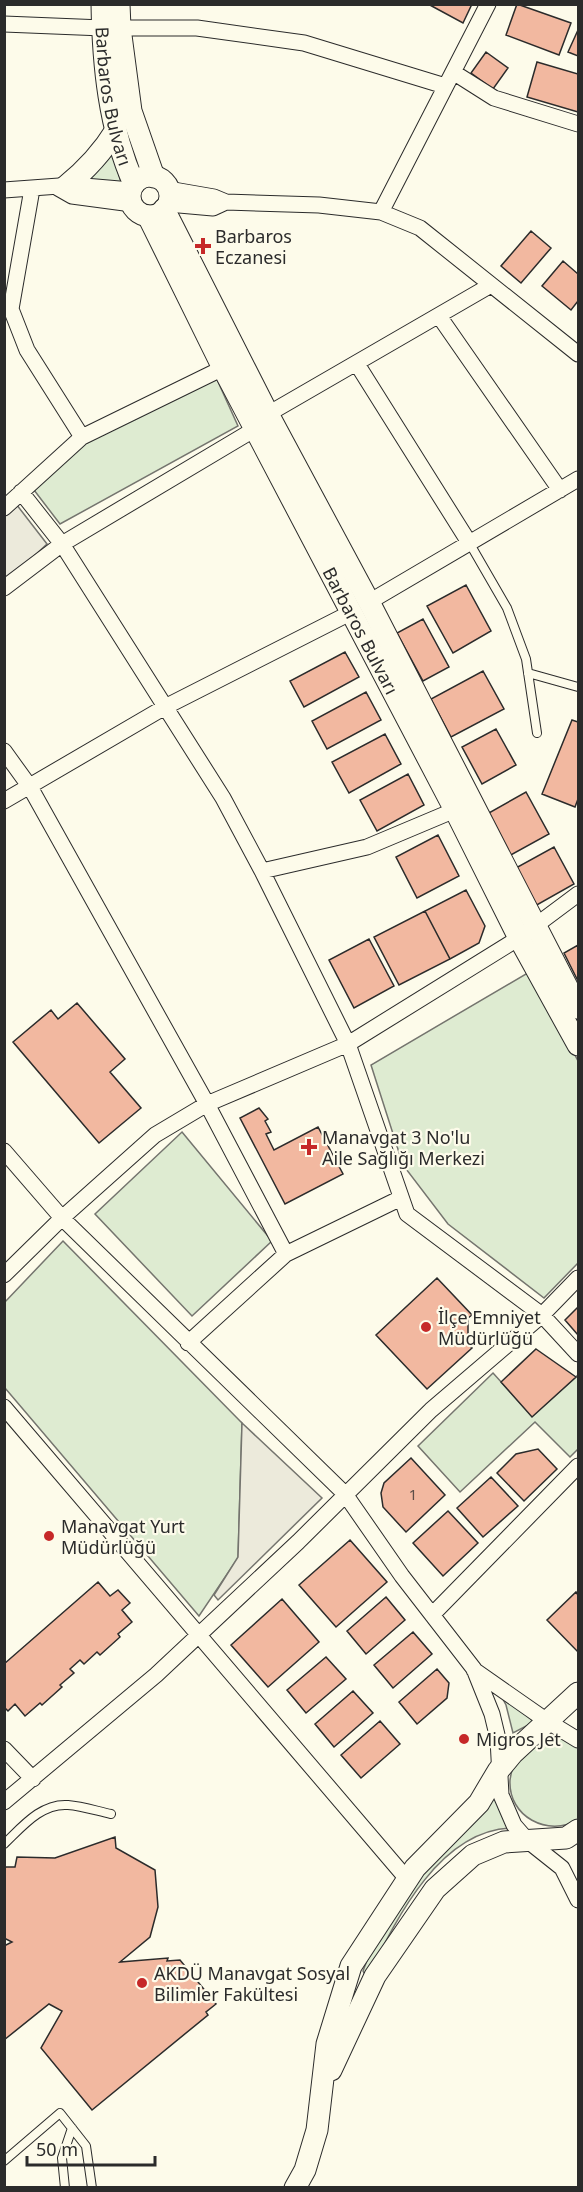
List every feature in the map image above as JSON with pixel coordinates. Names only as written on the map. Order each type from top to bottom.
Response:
[{"type":"street","name":"Barbaros Bulvarı","points":[[102,4],[111,28],[150,197],[223,368],[261,422]]},
{"type":"street","name":"Barbaros Bulvarı","points":[[119,4],[111,28],[111,110],[126,167],[150,197],[261,422],[360,607],[528,932],[579,1045]]},
{"type":"street","points":[[381,212],[488,4]]},
{"type":"street","points":[[4,24],[197,28],[304,43],[445,86]]},
{"type":"street","points":[[453,72],[494,98],[579,124]]},
{"type":"street","points":[[61,187],[83,172],[101,154],[116,130]]},
{"type":"street","points":[[4,190],[73,185],[213,208],[226,202],[319,205],[381,212],[420,228],[579,354]]},
{"type":"street","points":[[32,189],[11,309],[27,350],[82,437]]},
{"type":"street","points":[[4,588],[62,544],[491,285]]},
{"type":"street","points":[[439,316],[560,490]]},
{"type":"street","points":[[357,364],[470,543]]},
{"type":"street","points":[[4,508],[82,437],[223,368]]},
{"type":"street","points":[[4,801],[165,707],[360,607],[579,479]]},
{"type":"street","points":[[21,492],[62,544],[223,798],[348,1044],[407,1214],[542,1315],[579,1354]]},
{"type":"street","name":"Barbaros Bulvarı","points":[[360,607],[455,810],[528,932],[579,1008]]},
{"type":"street","points":[[4,751],[30,787],[207,1104],[286,1254]]},
{"type":"street","points":[[262,871],[367,847],[455,810]]},
{"type":"street","points":[[4,1275],[62,1218],[154,1135],[207,1104],[348,1044],[528,932],[579,894]]},
{"type":"street","points":[[4,1151],[62,1218],[345,1494],[474,1669],[492,1714],[498,1739],[501,1795],[514,1825],[528,1841],[562,1868],[579,1900]]},
{"type":"street","points":[[188,1343],[286,1254],[401,1198]]},
{"type":"street","points":[[4,1802],[156,1675],[298,1542],[430,1410],[542,1315],[579,1278]]},
{"type":"street","points":[[4,1407],[407,1879]]},
{"type":"street","points":[[432,1615],[579,1466]]},
{"type":"street","points":[[474,1669],[547,1721],[579,1740]]},
{"type":"street","points":[[295,2187],[305,2169],[317,2130],[327,2044],[351,1966],[415,1868],[479,1803],[498,1770],[579,1693]]},
{"type":"street","points":[[4,1749],[33,1779]]},
{"type":"street","points":[[322,2092],[350,2026],[375,1976],[435,1888],[473,1855],[504,1842],[566,1838],[579,1830]]},
{"type":"lane","points":[[470,543],[507,608],[526,659],[537,733]]},
{"type":"lane","points":[[528,673],[579,687]]},
{"type":"lane","points":[[4,1844],[38,1814],[55,1806],[69,1805],[111,1815]]},
{"type":"lane","points":[[4,2161],[60,2113],[86,2146],[92,2187]]},
{"type":"lane","points":[[65,2187],[62,2158],[72,2128]]},
{"type":"green space","points":[[112,150],[121,182],[84,182]]},
{"type":"green space","points":[[214,373],[238,426],[60,524],[34,490],[82,437]]},
{"type":"green space","points":[[531,971],[578,1061],[578,1263],[544,1298],[448,1224],[403,1165],[371,1065]]},
{"type":"green space","points":[[182,1132],[272,1241],[192,1316],[95,1214]]},
{"type":"green space","points":[[63,1241],[242,1423],[238,1558],[199,1616],[5,1388],[4,1303]]},
{"type":"green space","points":[[493,1373],[532,1416],[578,1375],[578,1449],[570,1457],[535,1422],[460,1492],[418,1446]]},
{"type":"green space","points":[[498,1690],[534,1722],[513,1733],[506,1705]]},
{"type":"green space","points":[[553,1737],[565,1738],[578,1744],[578,1820],[566,1825],[554,1826],[543,1825],[523,1813],[511,1793],[510,1780],[517,1760],[538,1743]]},
{"type":"green space","points":[[493,1794],[513,1828],[487,1832],[464,1843],[443,1860],[408,1903],[370,1973],[364,1973],[374,1946],[402,1899]]},
{"type":"shaded area","points":[[13,500],[47,544],[5,583],[5,508]]},
{"type":"shaded area","points":[[242,1423],[322,1498],[218,1600],[214,1595],[238,1557]]},
{"type":"building","points":[[428,4],[472,4],[463,23]]},
{"type":"building","points":[[517,4],[571,23],[559,55],[506,35]]},
{"type":"building","points":[[578,30],[578,56],[568,52]]},
{"type":"building","points":[[486,52],[508,68],[493,89],[471,73]]},
{"type":"building","points":[[537,62],[578,74],[578,112],[527,97]]},
{"type":"building","points":[[531,231],[551,248],[521,283],[501,266]]},
{"type":"building","points":[[563,261],[578,274],[578,301],[571,310],[542,286]]},
{"type":"building","points":[[466,585],[491,631],[453,653],[427,606]]},
{"type":"building","points":[[423,619],[449,667],[423,681],[397,633]]},
{"type":"building","points":[[345,652],[359,677],[304,707],[290,681]]},
{"type":"building","points":[[483,671],[504,709],[451,737],[431,699]]},
{"type":"building","points":[[366,692],[381,720],[327,749],[312,721]]},
{"type":"building","points":[[572,720],[578,722],[578,799],[575,807],[542,794]]},
{"type":"building","points":[[496,729],[516,765],[482,784],[462,747]]},
{"type":"building","points":[[385,734],[401,764],[349,793],[332,762]]},
{"type":"building","points":[[408,774],[424,805],[377,831],[360,800]]},
{"type":"building","points":[[526,792],[549,834],[509,856],[487,814]]},
{"type":"building","points":[[438,835],[459,876],[417,898],[396,857]]},
{"type":"building","points":[[554,847],[574,884],[535,906],[514,869]]},
{"type":"building","points":[[466,890],[485,926],[479,943],[450,959],[425,911]]},
{"type":"building","points":[[425,911],[450,959],[399,985],[374,937]]},
{"type":"building","points":[[369,939],[394,986],[354,1008],[329,960]]},
{"type":"building","points":[[578,945],[578,981],[564,953]]},
{"type":"building","points":[[77,1003],[125,1059],[110,1072],[141,1108],[99,1143],[13,1042],[51,1010],[58,1019]]},
{"type":"building","name":"Manavgat 3 No'lu Aile Sağlığı Merkezi","points":[[259,1108],[268,1119],[265,1121],[271,1132],[266,1134],[274,1150],[318,1127],[343,1174],[285,1204],[240,1118]]},
{"type":"building","name":"İlçe Emniyet Müdürlüğü","points":[[437,1278],[472,1315],[468,1318],[468,1344],[472,1348],[427,1389],[376,1335]]},
{"type":"building","points":[[578,1307],[578,1335],[565,1320]]},
{"type":"building","points":[[536,1349],[576,1377],[532,1417],[501,1382]]},
{"type":"building","points":[[538,1449],[557,1469],[524,1501],[497,1473],[516,1454]]},
{"type":"building","points":[[411,1458],[445,1495],[406,1532],[383,1507],[381,1493],[384,1483]]},
{"type":"building","points":[[491,1477],[518,1506],[483,1537],[457,1508]]},
{"type":"building","points":[[448,1511],[478,1543],[443,1576],[413,1543]]},
{"type":"building","points":[[350,1540],[387,1582],[336,1627],[299,1585]]},
{"type":"building","points":[[98,1582],[110,1596],[118,1590],[130,1603],[122,1610],[132,1622],[118,1634],[120,1637],[100,1655],[97,1652],[84,1664],[80,1660],[70,1669],[74,1673],[42,1705],[40,1703],[25,1716],[15,1704],[8,1711],[4,1707],[4,1664]]},
{"type":"building","points":[[576,1592],[578,1595],[578,1652],[547,1620]]},
{"type":"building","points":[[386,1597],[405,1620],[366,1654],[347,1631]]},
{"type":"building","points":[[282,1599],[319,1642],[268,1687],[231,1645]]},
{"type":"building","points":[[413,1632],[432,1654],[393,1688],[374,1665]]},
{"type":"building","points":[[326,1657],[346,1679],[306,1713],[287,1690]]},
{"type":"building","points":[[437,1669],[449,1683],[447,1698],[417,1724],[399,1702]]},
{"type":"building","points":[[353,1691],[373,1713],[334,1747],[315,1724]]},
{"type":"building","points":[[380,1721],[400,1744],[361,1778],[341,1755]]},
{"type":"building","points":[[115,1837],[116,1848],[155,1870],[158,1907],[150,1937],[120,1962],[168,1958],[167,1961],[180,1960],[216,2004],[206,2012],[208,2015],[92,2110],[41,2048],[62,2011],[49,2004],[4,2040],[4,1946],[12,1942],[4,1938],[4,1869],[15,1867],[17,1857],[55,1858]]},
{"type":"place","name":"Barbaros Eczanesi","points":[[203,246]]},
{"type":"place","name":"Manavgat 3 No'lu Aile Sağlığı Merkezi","points":[[309,1147]]},
{"type":"place","name":"İlçe Emniyet Müdürlüğü","points":[[426,1327]]},
{"type":"place","name":"Manavgat Yurt Müdürlüğü","points":[[49,1536]]},
{"type":"place","name":"Migros Jet","points":[[464,1739]]},
{"type":"place","name":"AKDÜ Manavgat Sosyal Bilimler Fakültesi","points":[[142,1983]]}]
